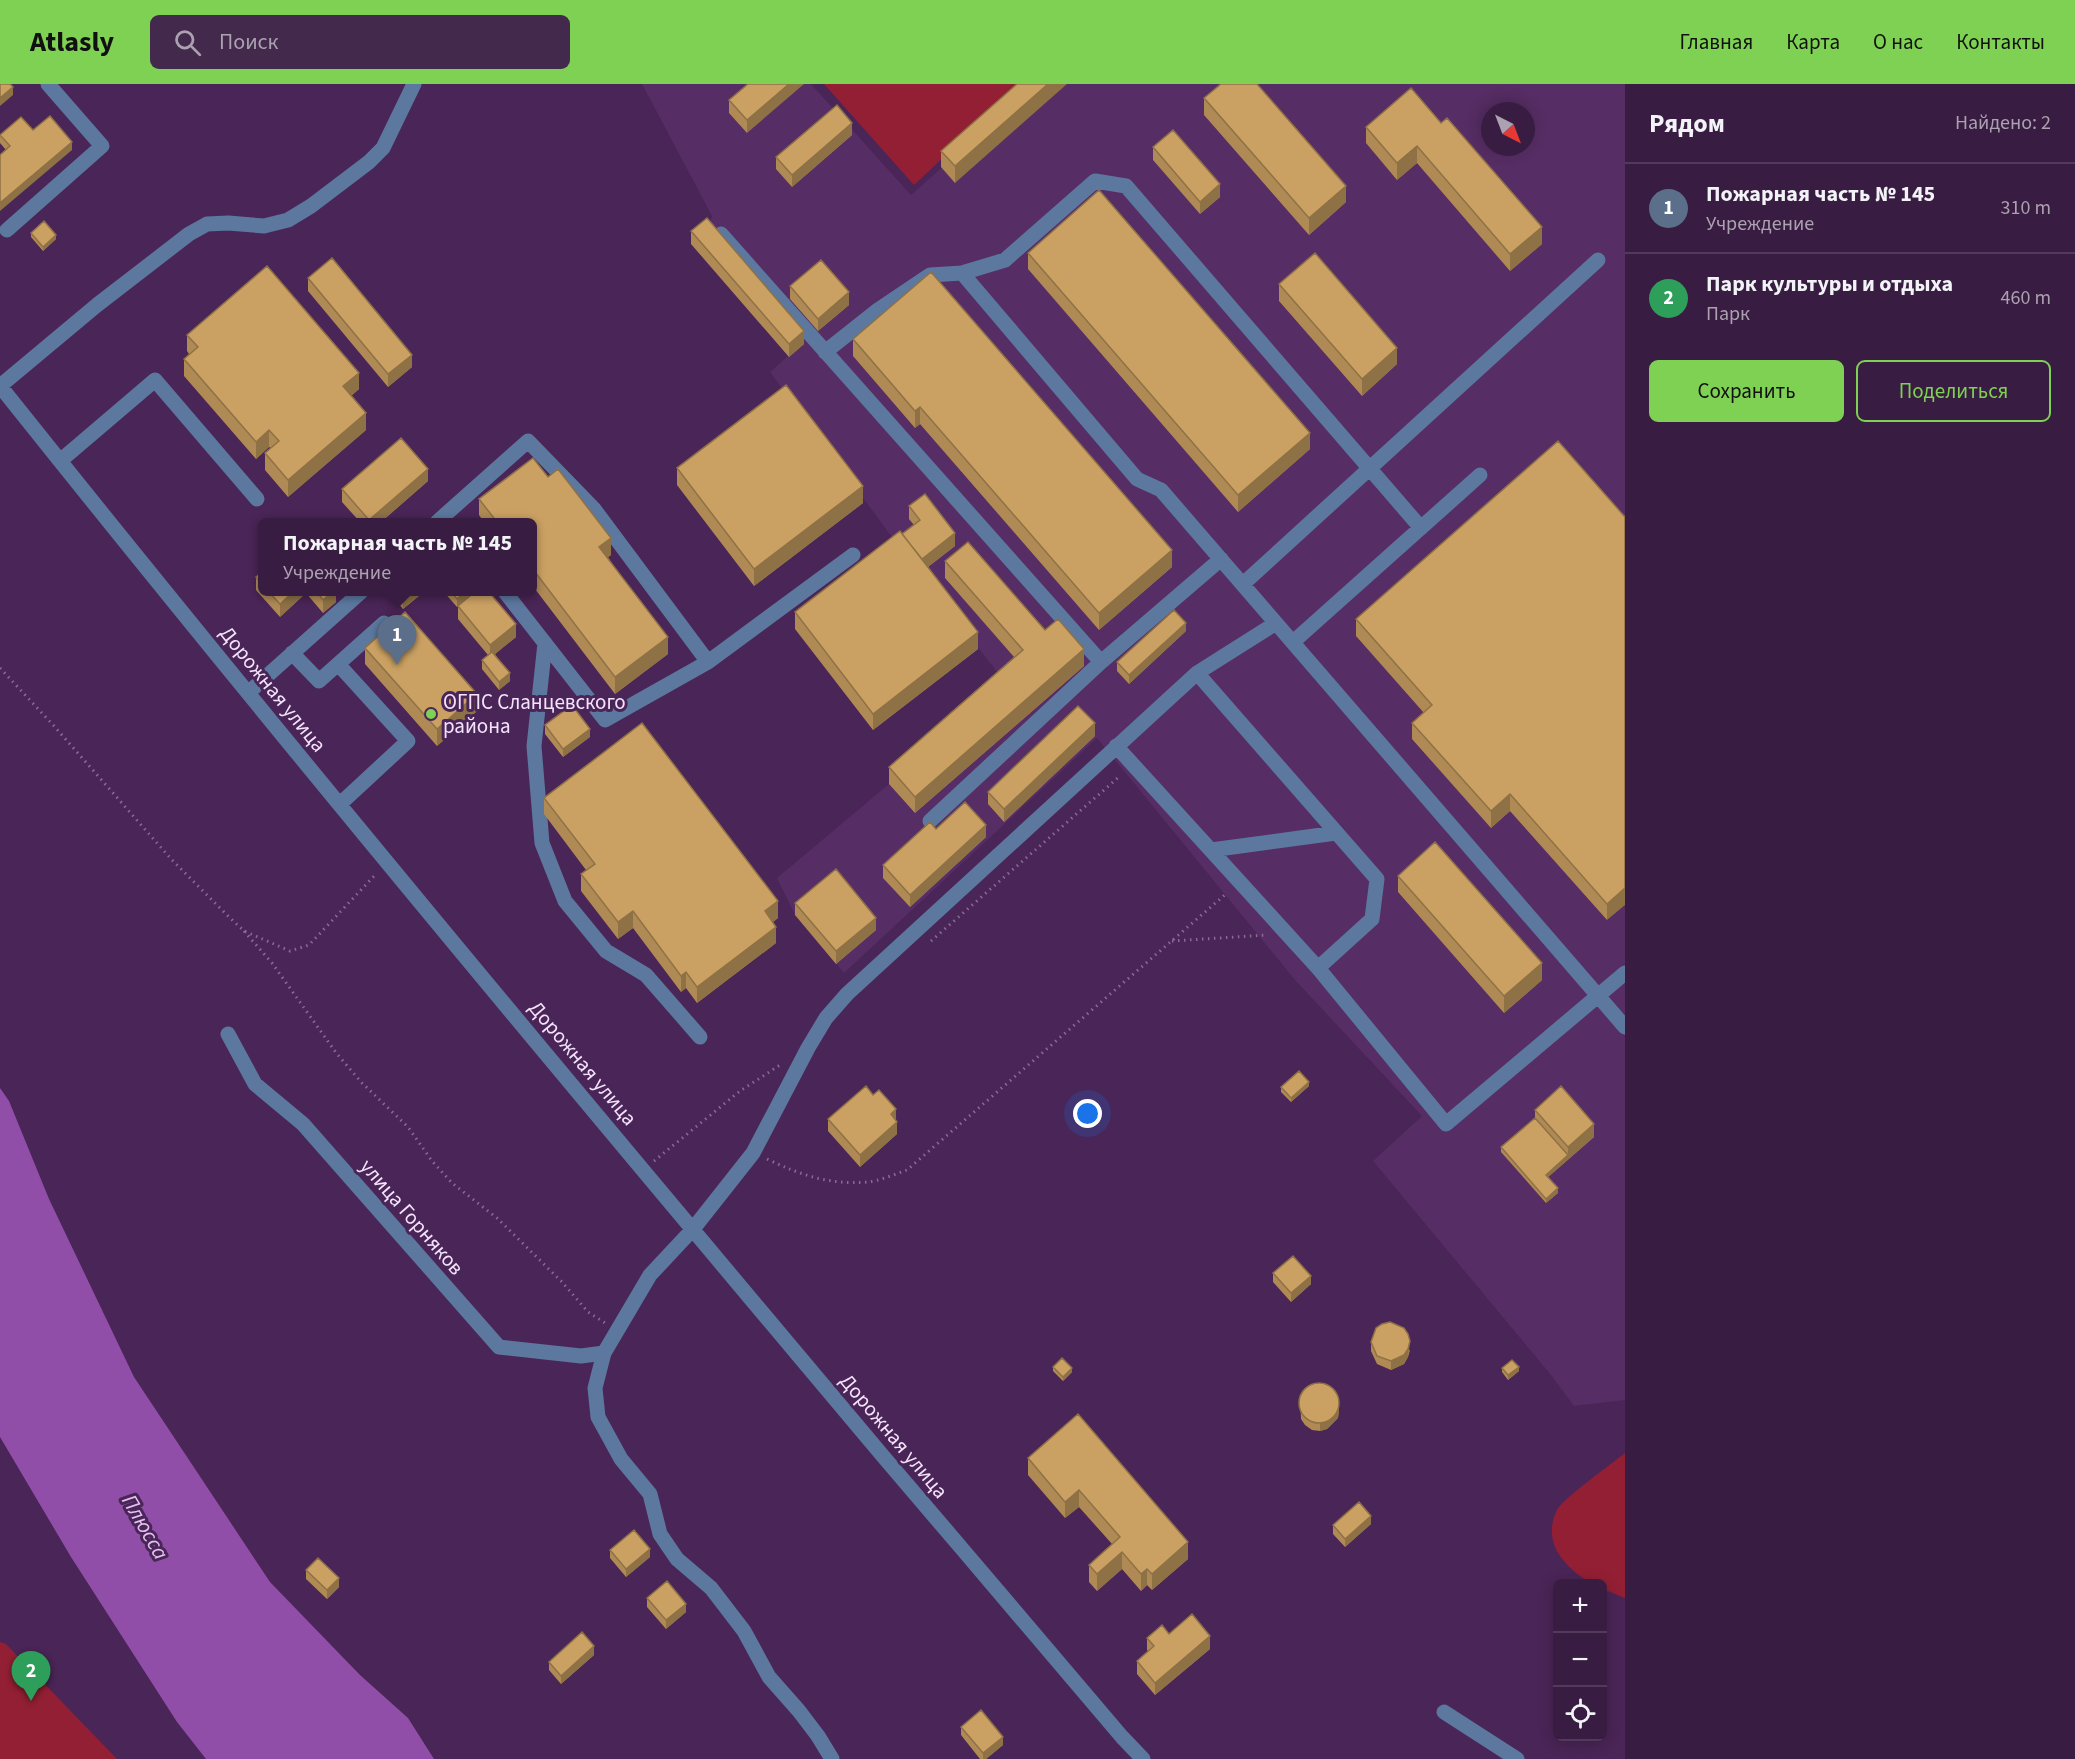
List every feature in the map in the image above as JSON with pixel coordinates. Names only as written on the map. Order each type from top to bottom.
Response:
[{"type":"street","points":[[7,230],[102,146],[48,84]]},
{"type":"street","points":[[0,386],[97,305],[189,234],[207,224],[264,226],[288,220],[311,206],[369,162],[383,148],[414,84]]},
{"type":"street","points":[[825,352],[878,310],[930,275],[962,273],[1005,260],[1095,181],[1126,186],[1421,528]]},
{"type":"street","points":[[721,234],[1101,662]]},
{"type":"street","points":[[1243,584],[1598,260]]},
{"type":"street","points":[[962,273],[1137,479],[1161,490],[1625,1027]]},
{"type":"street","points":[[60,461],[155,380],[257,499]]},
{"type":"street","name":"Дорожная улица","points":[[0,386],[340,804],[693,1229],[899,1475],[1143,1759]]},
{"type":"street","points":[[447,518],[528,441],[594,509],[708,662]]},
{"type":"street","points":[[1293,642],[1480,475]]},
{"type":"street","points":[[510,596],[605,720],[708,662],[853,555]]},
{"type":"street","points":[[930,821],[1101,662],[1221,559]]},
{"type":"street","points":[[249,692],[355,596]]},
{"type":"street","points":[[292,653],[319,681],[384,623]]},
{"type":"street","points":[[832,1759],[800,1711],[769,1677],[744,1631],[711,1588],[677,1559],[660,1534],[650,1494],[621,1459],[598,1417],[595,1388],[604,1353],[650,1275],[693,1229],[753,1153],[808,1048],[826,1018],[847,994],[1197,673],[1276,623]]},
{"type":"street","points":[[545,643],[534,747],[542,843],[565,901],[599,943],[606,951],[646,975],[700,1037]]},
{"type":"street","points":[[338,664],[408,741],[340,804]]},
{"type":"street","points":[[1197,673],[1377,879],[1372,919],[1318,968]]},
{"type":"street","points":[[1116,746],[1318,968],[1446,1124],[1625,973]]},
{"type":"street","points":[[1211,850],[1336,833]]},
{"type":"street","name":"улица Горняков","points":[[228,1034],[255,1084],[303,1124],[499,1347],[581,1356],[604,1353]]},
{"type":"street","points":[[1444,1712],[1517,1759]]},
{"type":"path","points":[[0,668],[172,860],[244,931],[272,963],[337,1054],[362,1083],[408,1127],[432,1161],[452,1183],[497,1218],[562,1282],[588,1312],[617,1331]]},
{"type":"path","points":[[244,931],[290,951],[309,945],[387,861]]},
{"type":"path","points":[[753,1153],[801,1175],[828,1181],[868,1182],[907,1170],[1240,882]]},
{"type":"path","points":[[1172,941],[1286,933]]},
{"type":"shaded area","points":[[642,84],[811,84],[911,195],[1036,84],[1625,84],[1625,1400],[1574,1406],[1551,1375],[1373,1161],[1422,1116],[1295,980],[1097,738],[844,973],[795,915],[777,878],[1005,682],[900,548],[770,372],[788,356],[691,244],[707,231],[712,216]]},
{"type":"shaded area","points":[[824,84],[1022,84],[914,185]]},
{"type":"shaded area","points":[[1625,1453],[1625,1598],[1607,1591],[1607,1579],[1581,1577],[1556,1550],[1552,1537],[1554,1516],[1561,1505]]},
{"type":"shaded area","points":[[0,1642],[6,1644],[117,1759],[0,1759]]},
{"type":"water","name":"Плюсса","points":[[0,1088],[9,1101],[49,1199],[134,1377],[270,1582],[360,1675],[408,1718],[434,1759],[206,1759],[177,1722],[71,1557],[0,1437]]},
{"type":"building","points":[[0,84],[10,84],[13,87],[0,98]]},
{"type":"building","points":[[748,84],[789,84],[747,120],[729,100]]},
{"type":"building","points":[[1017,84],[1048,84],[955,166],[941,151]]},
{"type":"building","points":[[1221,84],[1257,84],[1346,186],[1309,218],[1204,98]]},
{"type":"building","points":[[1411,88],[1441,123],[1447,118],[1542,227],[1510,254],[1417,146],[1397,163],[1366,127]]},
{"type":"building","points":[[837,105],[852,123],[792,175],[776,157]]},
{"type":"building","points":[[50,116],[72,142],[0,203],[0,155],[10,146],[0,135],[21,117],[33,130]]},
{"type":"building","points":[[1173,130],[1220,184],[1200,202],[1153,147]]},
{"type":"building","points":[[1099,190],[1310,433],[1238,495],[1028,253]]},
{"type":"building","points":[[707,218],[804,331],[789,344],[691,231]]},
{"type":"building","points":[[44,221],[56,235],[43,247],[31,233]]},
{"type":"building","points":[[1315,253],[1397,348],[1362,379],[1279,284]]},
{"type":"building","points":[[332,258],[412,355],[388,374],[308,278]]},
{"type":"building","points":[[821,260],[849,292],[818,319],[790,286]]},
{"type":"building","points":[[267,266],[359,373],[343,386],[366,413],[288,480],[265,453],[279,441],[269,430],[256,442],[184,359],[198,347],[187,335]]},
{"type":"building","points":[[931,272],[1172,550],[1099,613],[920,407],[915,411],[853,339]]},
{"type":"building","points":[[786,385],[863,486],[754,569],[677,468]]},
{"type":"building","points":[[401,438],[428,469],[371,518],[367,518],[342,489]]},
{"type":"building","points":[[1558,441],[1625,517],[1625,888],[1607,904],[1510,794],[1491,811],[1412,723],[1432,705],[1356,619]]},
{"type":"building","points":[[533,458],[548,477],[558,469],[611,538],[599,547],[668,637],[615,677],[537,575],[537,518],[494,518],[479,499]]},
{"type":"building","points":[[925,494],[955,533],[922,559],[902,534],[920,520],[909,506]]},
{"type":"building","points":[[900,531],[978,632],[873,714],[795,612]]},
{"type":"building","points":[[968,542],[1045,630],[1058,619],[1084,649],[915,797],[889,767],[1023,650],[945,561]]},
{"type":"building","points":[[273,596],[289,596],[280,604]]},
{"type":"building","points":[[400,596],[409,596],[403,601]]},
{"type":"building","points":[[470,596],[492,596],[516,624],[490,645],[458,606]]},
{"type":"building","points":[[1174,610],[1186,623],[1129,675],[1117,662]]},
{"type":"building","points":[[405,612],[477,694],[437,729],[365,648]]},
{"type":"building","points":[[492,652],[510,673],[499,682],[482,660]]},
{"type":"building","points":[[572,705],[590,729],[563,749],[545,725]]},
{"type":"building","points":[[1078,706],[1095,723],[1004,809],[988,792]]},
{"type":"building","points":[[642,723],[778,901],[765,911],[776,927],[697,987],[686,972],[681,976],[633,911],[618,922],[581,874],[595,864],[544,798]]},
{"type":"building","points":[[965,802],[986,825],[910,895],[883,865],[930,822],[936,829]]},
{"type":"building","points":[[1435,842],[1542,963],[1504,996],[1398,876]]},
{"type":"building","points":[[836,869],[876,918],[836,951],[795,903]]},
{"type":"building","points":[[1299,1071],[1309,1082],[1291,1098],[1281,1087]]},
{"type":"building","points":[[866,1086],[873,1095],[879,1090],[896,1109],[891,1114],[897,1122],[860,1155],[828,1119]]},
{"type":"building","points":[[1561,1086],[1594,1124],[1568,1147],[1535,1110]]},
{"type":"building","points":[[1535,1118],[1568,1155],[1546,1175],[1558,1188],[1546,1199],[1501,1147]]},
{"type":"building","points":[[1293,1256],[1311,1276],[1291,1293],[1273,1273]]},
{"type":"building","points":[[1390,1322],[1404,1328],[1410,1341],[1404,1355],[1391,1361],[1377,1356],[1371,1342],[1376,1328]]},
{"type":"building","points":[[1062,1358],[1072,1368],[1063,1377],[1053,1367]]},
{"type":"building","points":[[1512,1360],[1519,1367],[1508,1375],[1502,1368]]},
{"type":"building","points":[[1319,1383],[1333,1389],[1339,1403],[1333,1417],[1319,1423],[1305,1417],[1299,1403],[1305,1389]]},
{"type":"building","points":[[1078,1414],[1188,1542],[1152,1574],[1147,1569],[1141,1574],[1122,1552],[1097,1574],[1089,1565],[1120,1537],[1079,1490],[1065,1502],[1028,1458]]},
{"type":"building","points":[[1359,1502],[1371,1516],[1345,1539],[1333,1525]]},
{"type":"building","points":[[634,1530],[650,1549],[626,1569],[610,1550]]},
{"type":"building","points":[[318,1558],[339,1578],[327,1590],[306,1570]]},
{"type":"building","points":[[667,1581],[686,1604],[666,1620],[647,1598]]},
{"type":"building","points":[[1192,1614],[1210,1636],[1155,1683],[1137,1661],[1154,1646],[1147,1638],[1162,1625],[1169,1634]]},
{"type":"building","points":[[582,1632],[594,1646],[561,1676],[549,1662]]},
{"type":"building","points":[[981,1710],[1003,1737],[983,1753],[961,1727]]},
{"type":"place","name":"Пожарная часть № 145","points":[[397,665]]},
{"type":"place","name":"ОГПС Сланцевского района","points":[[431,714]]},
{"type":"place","name":"Парк культуры и отдыха","points":[[31,1701]]}]
